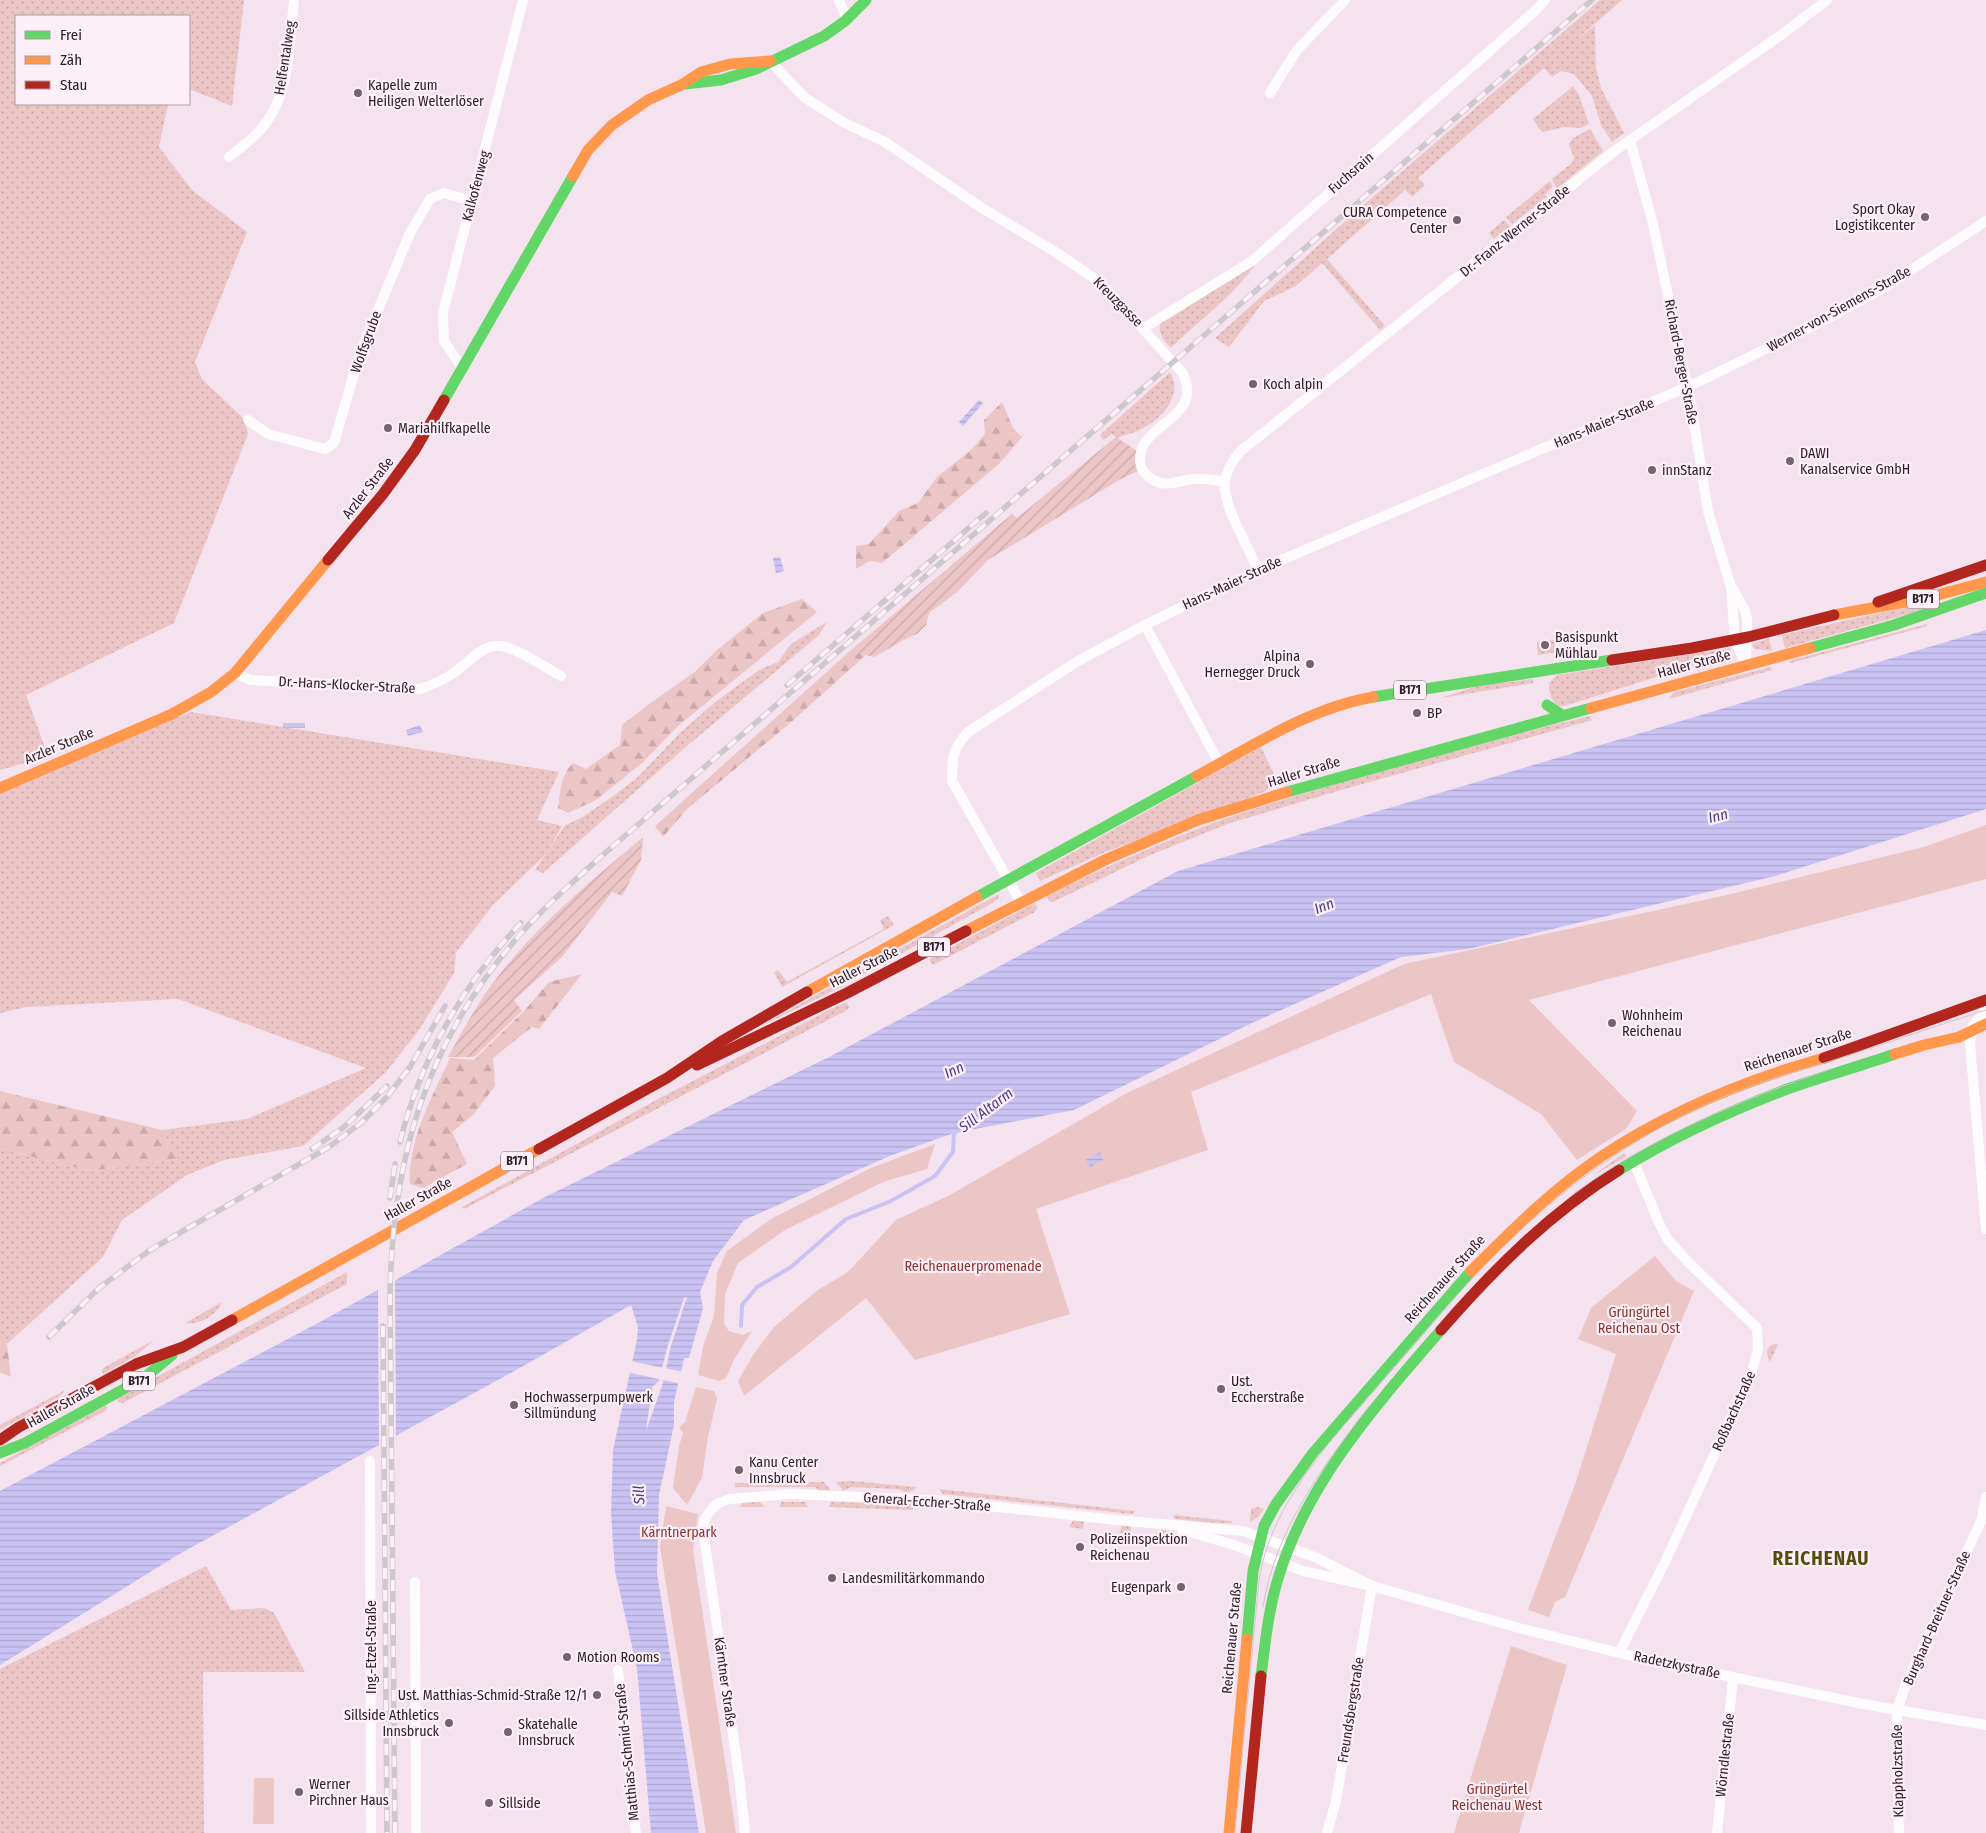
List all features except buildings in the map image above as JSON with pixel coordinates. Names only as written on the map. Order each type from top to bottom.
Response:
[{"type":"main road","name":"Arzler Straße","points":[[0,788],[172,714],[212,692],[235,673],[383,494],[415,450],[588,150],[612,125],[648,100],[701,72],[730,64],[770,61],[822,39],[848,19],[866,0]]},
{"type":"main road","name":"Haller Straße","points":[[1858,610],[1986,565]]},
{"type":"main road","name":"Haller Straße","points":[[0,1440],[19,1426],[136,1364],[183,1347],[667,1078],[722,1040],[910,933],[1282,729],[1323,711],[1368,698],[1439,685],[1735,640],[1858,610],[1926,598],[1986,582]]},
{"type":"main road","name":"Haller Straße","points":[[667,1078],[718,1056],[839,997],[1106,859],[1198,820],[1315,783],[1562,714],[1894,625],[1986,593]]},
{"type":"main road","points":[[1894,625],[1941,616],[1986,603]]},
{"type":"main road","points":[[1544,682],[1553,669]]},
{"type":"main road","points":[[1547,705],[1562,714]]},
{"type":"main road","name":"Reichenauer Straße","points":[[1229,1833],[1252,1577],[1261,1536],[1272,1511],[1313,1453],[1470,1271],[1564,1184],[1602,1156],[1635,1136],[1724,1091],[1771,1073],[1829,1056],[1942,1017],[1986,1000]]},
{"type":"main road","points":[[1246,1833],[1262,1668],[1273,1599],[1283,1563],[1307,1506],[1340,1455],[1391,1388],[1461,1307],[1500,1266],[1546,1223],[1587,1192],[1634,1162],[1714,1120],[1758,1100],[1853,1067],[1936,1042],[1956,1038],[1986,1024]]},
{"type":"main road","points":[[1634,1162],[1631,1145],[1635,1136]]},
{"type":"main road","name":"Haller Straße","points":[[0,1453],[25,1443],[144,1378],[183,1347]]},
{"type":"street","name":"Helfentalweg","points":[[229,157],[254,138],[263,128],[277,104],[286,72],[294,0]]},
{"type":"street","name":"Kalkofenweg","points":[[462,368],[444,342],[443,312],[523,0]]},
{"type":"street","points":[[839,0],[848,19]]},
{"type":"street","points":[[1270,93],[1297,50],[1345,0]]},
{"type":"street","name":"Fuchsrain","points":[[1144,328],[1252,261],[1545,0]]},
{"type":"street","name":"Dr.-Franz-Werner-Straße","points":[[1225,482],[1230,466],[1242,450],[1630,140],[1743,62],[1827,0]]},
{"type":"street","name":"Kreuzgasse","points":[[770,61],[804,97],[843,122],[885,142],[982,208],[1057,253],[1101,283],[1144,328],[1182,372],[1187,387],[1185,401],[1181,408],[1146,440],[1140,454],[1142,469],[1149,478],[1163,484],[1204,478],[1225,482]]},
{"type":"street","name":"Richard-Berger-Straße","points":[[1630,140],[1653,224],[1688,387],[1708,511],[1730,584],[1735,640],[1746,666]]},
{"type":"street","name":"Wolfsgrube","points":[[248,420],[268,434],[325,449],[334,443],[360,354],[410,233],[430,199],[444,193],[472,201]]},
{"type":"street","name":"Werner-von-Siemens-Straße","points":[[1688,387],[1852,305],[1892,282],[1986,221]]},
{"type":"street","name":"Hans-Maier-Straße","points":[[1021,902],[952,781],[952,762],[957,745],[968,732],[1078,661],[1145,624],[1258,570],[1688,387]]},
{"type":"street","points":[[1225,482],[1229,507],[1258,570]]},
{"type":"street","name":"Richard-Berger-Straße","points":[[1730,584],[1745,610],[1748,622],[1746,666]]},
{"type":"street","points":[[1145,624],[1219,763]]},
{"type":"street","name":"Dr.-Hans-Klocker-Straße","points":[[235,673],[250,680],[420,689],[437,684],[482,652],[496,645],[508,648],[560,676]]},
{"type":"street","points":[[1986,1009],[1978,1018],[1972,1030],[1971,1050],[1986,1228]]},
{"type":"street","points":[[1956,1038],[1971,1050]]},
{"type":"street","name":"Roßbachstraße","points":[[1619,1653],[1665,1562],[1742,1396],[1751,1375],[1758,1349],[1758,1328],[1690,1264],[1668,1240],[1634,1162]]},
{"type":"street","name":"Ing.-Etzel-Straße","points":[[370,1461],[371,1833]]},
{"type":"street","name":"General-Eccher-Straße","points":[[703,1530],[705,1519],[711,1510],[717,1504],[729,1499],[791,1494],[933,1500],[1167,1525],[1226,1528],[1261,1536],[1290,1547]]},
{"type":"street","name":"Burghard-Breitner-Straße","points":[[1898,1710],[1906,1684],[1980,1521],[1986,1497]]},
{"type":"street","name":"General-Eccher-Straße","points":[[1167,1525],[1211,1537],[1283,1563]]},
{"type":"street","name":"Kärntner Straße","points":[[703,1530],[740,1783],[745,1833]]},
{"type":"street","name":"Radetzkystraße","points":[[1290,1547],[1317,1558],[1342,1575],[1372,1586],[1519,1628],[1619,1653],[1733,1678],[1986,1725]]},
{"type":"street","name":"Radetzkystraße","points":[[1283,1563],[1303,1571],[1342,1575],[1361,1580],[1372,1586]]},
{"type":"street","points":[[415,1582],[416,1833]]},
{"type":"street","name":"Freundsbergstraße","points":[[1327,1833],[1336,1801],[1372,1586]]},
{"type":"street","name":"Matthias-Schmid-Straße","points":[[618,1670],[636,1833]]},
{"type":"street","name":"Wörndlestraße","points":[[1717,1833],[1733,1678]]},
{"type":"street","name":"Klappholzstraße","points":[[1898,1710],[1899,1833]]},
{"type":"green space","points":[[0,0],[244,0],[232,106],[190,89],[190,15],[15,15],[15,105],[168,105],[159,147],[192,190],[247,232],[195,362],[202,379],[244,419],[248,434],[174,623],[26,695],[48,756],[0,770]]},
{"type":"green space","points":[[1600,0],[1622,0],[1574,42],[1595,25],[1596,68],[1601,88],[1624,133],[1612,142],[1601,125],[1592,96],[1574,74],[1561,71],[1552,77],[1544,68],[1418,178],[1425,185],[1412,197],[1405,190],[1327,259],[1385,326],[1380,330],[1322,263],[1296,286],[1264,301],[1229,347],[1215,338],[1359,209]]},
{"type":"green space","points":[[1573,86],[1579,95],[1589,124],[1581,128],[1564,127],[1541,131],[1533,119]]},
{"type":"green space","points":[[1590,129],[1603,151],[1555,190],[1556,187],[1552,179],[1572,163],[1574,158],[1569,144],[1573,138]]},
{"type":"green space","points":[[1550,181],[1553,187],[1545,194],[1547,197],[1512,224],[1506,217]]},
{"type":"green space","points":[[1504,220],[1510,226],[1494,239],[1489,233]]},
{"type":"green space","points":[[1257,262],[1227,297],[1171,348],[1161,334],[1160,323]]},
{"type":"green space","points":[[1170,372],[1174,388],[1173,396],[1160,416],[1140,430],[1117,438],[1112,434],[1103,440],[1100,435]]},
{"type":"green space","points":[[1002,402],[1013,428],[1022,437],[1000,463],[882,563],[870,561],[856,569],[856,546],[869,544],[899,511],[918,503],[937,477],[971,450],[985,434],[984,420]]},
{"type":"green space","points":[[1116,437],[1140,453],[1142,469],[1119,480],[988,560],[957,592],[929,613],[926,625],[917,634],[874,657],[850,651],[1012,514],[1017,518]]},
{"type":"green space","points":[[802,599],[817,612],[678,726],[641,764],[596,800],[568,813],[558,808],[560,790],[564,778],[573,763],[586,769],[620,745],[622,725],[696,671],[717,650],[763,613]]},
{"type":"green space","points":[[1924,603],[1941,605],[1785,648],[1782,635]]},
{"type":"green space","points":[[827,622],[819,635],[687,746],[543,873],[535,870],[565,825],[581,818],[612,797],[639,776],[680,733],[714,703],[759,670],[778,662],[791,644]]},
{"type":"green space","points":[[1927,624],[1927,626],[1791,663],[1789,661]]},
{"type":"green space","points":[[1769,638],[1772,651],[1755,649],[1751,645]]},
{"type":"green space","points":[[1554,640],[1556,652],[1538,655],[1537,642]]},
{"type":"green space","points":[[1731,648],[1729,652],[1720,657],[1564,706],[1558,706],[1550,693],[1549,683],[1557,675]]},
{"type":"green space","points":[[850,651],[866,655],[789,724],[687,809],[663,837],[655,826]]},
{"type":"green space","points":[[1771,667],[1772,670],[1669,699],[1674,692]]},
{"type":"green space","points":[[1533,679],[1533,683],[1441,698],[1477,686]]},
{"type":"green space","points":[[191,712],[559,772],[537,820],[562,826],[546,854],[493,905],[415,1005],[456,953],[454,973],[419,1030],[386,1072],[303,1146],[224,1160],[187,1175],[122,1220],[103,1257],[7,1344],[0,1341],[0,1149],[90,1171],[178,1159],[162,1130],[247,1119],[366,1068],[178,999],[26,1007],[0,1013],[0,789]]},
{"type":"green space","points":[[1590,716],[1592,720],[1589,721],[1230,823],[1148,856],[1053,902],[1049,901],[1047,896],[1157,845],[1224,819],[1387,769]]},
{"type":"green space","points":[[1261,747],[1277,781],[1264,792],[1103,853],[1040,881],[1036,873]]},
{"type":"green space","name":"Reichenauerpromenade","points":[[1986,825],[1986,879],[1529,1000],[1637,1111],[1626,1129],[1577,1160],[1541,1114],[1454,1062],[1431,994],[1191,1092],[1208,1150],[1036,1209],[1070,1314],[915,1360],[866,1298],[744,1396],[738,1381],[753,1355],[774,1327],[818,1290],[848,1272],[896,1220],[950,1195],[1127,1093],[1404,964],[1718,897],[1924,847]]},
{"type":"green space","points":[[643,837],[641,860],[622,896],[612,892],[562,957],[514,1000],[522,1011],[474,1057],[448,1057],[483,998],[512,959],[566,904]]},
{"type":"green space","points":[[999,894],[998,899],[989,905],[839,988],[757,1028]]},
{"type":"green space","points":[[1035,903],[1037,908],[1035,912],[933,965],[929,959]]},
{"type":"green space","points":[[888,916],[894,925],[782,987],[774,972],[778,970],[787,982],[884,929],[880,920]]},
{"type":"green space","points":[[582,974],[539,1029],[532,1027],[493,1058],[495,1086],[473,1115],[452,1132],[467,1164],[423,1188],[410,1184],[410,1168],[422,1119],[450,1058],[474,1060],[524,1011],[549,982]]},
{"type":"green space","points":[[847,1002],[849,1008],[847,1010],[464,1209],[462,1207],[660,1098]]},
{"type":"green space","points":[[0,1091],[162,1130],[178,1159],[90,1171],[0,1149]]},
{"type":"green space","points":[[935,1144],[927,1169],[883,1182],[785,1230],[738,1263],[725,1294],[724,1324],[729,1331],[743,1335],[752,1331],[735,1358],[726,1378],[719,1381],[698,1375],[703,1347],[714,1316],[717,1273],[727,1251],[771,1219],[871,1168]]},
{"type":"green space","points":[[1624,1153],[1626,1155],[1624,1158],[1592,1176]]},
{"type":"green space","name":"Grüngürtel Reichenau Ost","points":[[1655,1256],[1676,1281],[1694,1291],[1565,1597],[1555,1602],[1549,1617],[1528,1610],[1576,1482],[1616,1354],[1578,1339],[1591,1308]]},
{"type":"green space","points":[[347,1272],[347,1284],[123,1403],[118,1402],[117,1399]]},
{"type":"green space","points":[[222,1302],[212,1315],[202,1321],[185,1323]]},
{"type":"green space","points":[[154,1340],[137,1355],[103,1374],[103,1368]]},
{"type":"green space","points":[[0,1341],[7,1344],[11,1377],[0,1372]]},
{"type":"green space","points":[[1778,1344],[1770,1362],[1767,1351],[1769,1347]]},
{"type":"green space","points":[[696,1387],[714,1391],[717,1399],[708,1437],[702,1478],[687,1505],[673,1488],[679,1446],[683,1433],[679,1427],[685,1422]]},
{"type":"green space","points":[[65,1390],[60,1396],[0,1430],[0,1425]]},
{"type":"green space","points":[[106,1405],[105,1411],[0,1466],[0,1463]]},
{"type":"green space","points":[[851,1481],[917,1487],[907,1493],[898,1489],[851,1487],[843,1491],[836,1482]]},
{"type":"green space","points":[[824,1482],[831,1491],[820,1491],[815,1487],[735,1487],[735,1483]]},
{"type":"green space","points":[[939,1489],[1135,1511],[1132,1514],[943,1494]]},
{"type":"green space","points":[[744,1502],[760,1502],[765,1507],[739,1507]]},
{"type":"green space","points":[[781,1502],[805,1502],[808,1507],[780,1507]]},
{"type":"green space","points":[[831,1502],[913,1504],[913,1510],[829,1507]]},
{"type":"green space","name":"Kärntnerpark","points":[[666,1506],[698,1514],[693,1550],[736,1833],[706,1833],[660,1547]]},
{"type":"green space","points":[[1258,1507],[1264,1509],[1259,1516],[1250,1522],[1251,1509]]},
{"type":"green space","points":[[1173,1515],[1231,1521],[1232,1523],[1175,1519]]},
{"type":"green space","points":[[1074,1519],[1084,1521],[1083,1529],[1069,1527]]},
{"type":"green space","points":[[1122,1525],[1131,1527],[1131,1534],[1119,1533]]},
{"type":"green space","points":[[1165,1530],[1186,1540],[1157,1537],[1160,1531]]},
{"type":"green space","points":[[206,1566],[231,1610],[264,1608],[274,1613],[305,1672],[203,1672],[204,1833],[0,1833],[0,1669]]},
{"type":"green space","name":"Grüngürtel Reichenau West","points":[[1511,1646],[1567,1665],[1519,1833],[1454,1833]]},
{"type":"green space","points":[[254,1778],[274,1778],[274,1824],[253,1824]]},
{"type":"water","points":[[979,400],[983,403],[963,426],[959,422]]},
{"type":"water","points":[[780,557],[784,571],[776,573],[773,558]]},
{"type":"water","points":[[1986,630],[1986,809],[1775,876],[1468,949],[1401,957],[1252,1023],[1074,1110],[954,1133],[892,1155],[744,1220],[713,1261],[700,1292],[703,1308],[689,1358],[684,1358],[674,1402],[674,1425],[659,1495],[657,1573],[699,1833],[651,1833],[637,1668],[615,1571],[611,1513],[613,1450],[637,1340],[638,1327],[631,1305],[181,1553],[0,1665],[0,1491],[320,1322],[545,1197],[829,1057],[1178,871]],"holes":[[[687,1297],[671,1346],[662,1386],[646,1431],[652,1387],[659,1381],[667,1348],[684,1298]]]},
{"type":"water","points":[[283,723],[305,723],[305,728],[283,728]]},
{"type":"water","points":[[420,725],[423,732],[408,736],[406,730]]},
{"type":"water","points":[[1100,1152],[1103,1160],[1090,1167],[1086,1160]]},
{"type":"pier","points":[[395,1278],[396,1436],[379,1445],[378,1287]]},
{"type":"pier","points":[[630,1361],[684,1372],[681,1384],[627,1372]]},
{"type":"waterway","name":"Sill Altarm","points":[[741,1326],[742,1305],[757,1287],[791,1267],[846,1219],[891,1201],[935,1176],[953,1152],[954,1133],[957,1131]]},
{"type":"tram line","points":[[1235,1833],[1259,1581],[1265,1554],[1275,1528],[1288,1502],[1320,1454],[1459,1293],[1518,1233],[1582,1178],[1634,1143],[1669,1123],[1723,1097],[1769,1080],[1986,1010]]},
{"type":"tram line","points":[[1573,1194],[1634,1155],[1697,1122],[1730,1107],[1831,1069]]},
{"type":"tram line","points":[[1263,1607],[1269,1579],[1278,1552],[1303,1500],[1318,1476],[1369,1406]]},
{"type":"railway","points":[[395,1833],[390,1296],[392,1246],[398,1197],[407,1150],[420,1105],[437,1061],[459,1019],[485,978],[537,916],[604,854],[1592,0]]},
{"type":"railway","points":[[787,685],[986,513]]},
{"type":"railway","points":[[400,1142],[419,1082],[446,1025],[480,971],[521,923]]},
{"type":"railway","points":[[49,1337],[99,1288],[150,1250],[329,1147],[362,1122],[387,1097],[410,1067],[445,1006]]},
{"type":"railway","points":[[312,1149],[344,1127],[387,1086]]},
{"type":"railway","points":[[390,1198],[395,1164]]},
{"type":"railway","points":[[383,1326],[387,1833]]},
{"type":"traffic: fast","points":[[685,84],[721,80],[756,69],[824,36],[845,21],[866,0]]},
{"type":"traffic: fast","points":[[444,400],[573,176]]},
{"type":"traffic: fast","points":[[1810,648],[1894,625],[1986,593]]},
{"type":"traffic: fast","points":[[1373,697],[1612,660]]},
{"type":"traffic: fast","points":[[1547,705],[1562,715]]},
{"type":"traffic: fast","points":[[1287,792],[1591,708]]},
{"type":"traffic: fast","points":[[977,897],[1197,776]]},
{"type":"traffic: fast","points":[[1619,1170],[1681,1135],[1746,1105],[1790,1088],[1895,1054]]},
{"type":"traffic: fast","points":[[1247,1639],[1253,1571],[1264,1526],[1276,1504],[1313,1453],[1471,1271]]},
{"type":"traffic: fast","points":[[1261,1676],[1269,1617],[1277,1582],[1289,1546],[1305,1512],[1345,1447],[1392,1387],[1441,1330]]},
{"type":"traffic: fast","points":[[0,1453],[25,1443],[144,1378],[172,1355]]},
{"type":"traffic: slow","points":[[573,176],[588,150],[612,125],[648,100],[681,85],[701,72],[730,64],[770,61]]},
{"type":"traffic: slow","points":[[0,788],[172,714],[211,692],[235,673],[328,560]]},
{"type":"traffic: slow","points":[[1834,615],[1926,598],[1986,582]]},
{"type":"traffic: slow","points":[[1591,708],[1810,648]]},
{"type":"traffic: slow","points":[[1197,776],[1282,729],[1304,719],[1349,702],[1373,697]]},
{"type":"traffic: slow","points":[[966,931],[1107,859],[1198,820],[1287,792]]},
{"type":"traffic: slow","points":[[807,992],[977,897]]},
{"type":"traffic: slow","points":[[1895,1054],[1959,1037],[1986,1024]]},
{"type":"traffic: slow","points":[[1471,1271],[1550,1196],[1584,1168],[1628,1140],[1709,1098],[1766,1076],[1824,1058]]},
{"type":"traffic: slow","points":[[232,1320],[539,1149]]},
{"type":"traffic: slow","points":[[1229,1833],[1247,1639]]},
{"type":"traffic: jam","points":[[328,560],[383,494],[415,450],[444,400]]},
{"type":"traffic: jam","points":[[1878,602],[1986,565]]},
{"type":"traffic: jam","points":[[1612,660],[1692,648],[1748,637],[1834,615]]},
{"type":"traffic: jam","points":[[697,1065],[847,993],[966,931]]},
{"type":"traffic: jam","points":[[539,1149],[667,1078],[722,1041],[807,992]]},
{"type":"traffic: jam","points":[[1824,1058],[1986,1000]]},
{"type":"traffic: jam","points":[[1441,1330],[1481,1285],[1546,1223],[1619,1170]]},
{"type":"traffic: jam","points":[[0,1440],[19,1427],[136,1364],[183,1347],[232,1320]]},
{"type":"traffic: jam","points":[[1246,1833],[1261,1676]]},
{"type":"place","name":"Kapelle zum Heiligen Welterlöser","points":[[358,93]]},
{"type":"place","name":"Sport Okay Logistikcenter","points":[[1925,217]]},
{"type":"place","name":"CURA Competence Center","points":[[1457,220]]},
{"type":"place","name":"Koch alpin","points":[[1253,384]]},
{"type":"place","name":"Mariahilfkapelle","points":[[388,428]]},
{"type":"place","name":"DAWI Kanalservice GmbH","points":[[1790,461]]},
{"type":"place","name":"innStanz","points":[[1652,470]]},
{"type":"place","name":"Basispunkt Mühlau","points":[[1545,645]]},
{"type":"place","name":"Alpina Hernegger Druck","points":[[1310,664]]},
{"type":"place","name":"BP","points":[[1417,713]]},
{"type":"place","name":"Wohnheim Reichenau","points":[[1612,1023]]},
{"type":"place","name":"Ust. Eccherstraße","points":[[1221,1389]]},
{"type":"place","name":"Hochwasserpumpwerk Sillmündung","points":[[514,1405]]},
{"type":"place","name":"Kanu Center Innsbruck","points":[[739,1470]]},
{"type":"place","name":"Polizeiinspektion Reichenau","points":[[1080,1547]]},
{"type":"place","name":"Landesmilitärkommando","points":[[832,1578]]},
{"type":"place","name":"Eugenpark","points":[[1181,1587]]},
{"type":"place","name":"Motion Rooms","points":[[567,1657]]},
{"type":"place","name":"Ust. Matthias-Schmid-Straße 12/1","points":[[597,1695]]},
{"type":"place","name":"Sillside Athletics Innsbruck","points":[[449,1723]]},
{"type":"place","name":"Skatehalle Innsbruck","points":[[508,1732]]},
{"type":"place","name":"Werner Pirchner Haus","points":[[299,1792]]},
{"type":"place","name":"Sillside","points":[[489,1803]]},
{"type":"district","name":"REICHENAU","points":[[1821,1558]]},
{"type":"water label","name":"Inn","points":[[1718,816]]},
{"type":"water label","name":"Inn","points":[[1324,906]]},
{"type":"water label","name":"Inn","points":[[954,1070]]},
{"type":"water label","name":"Sill","points":[[639,1495]]}]
